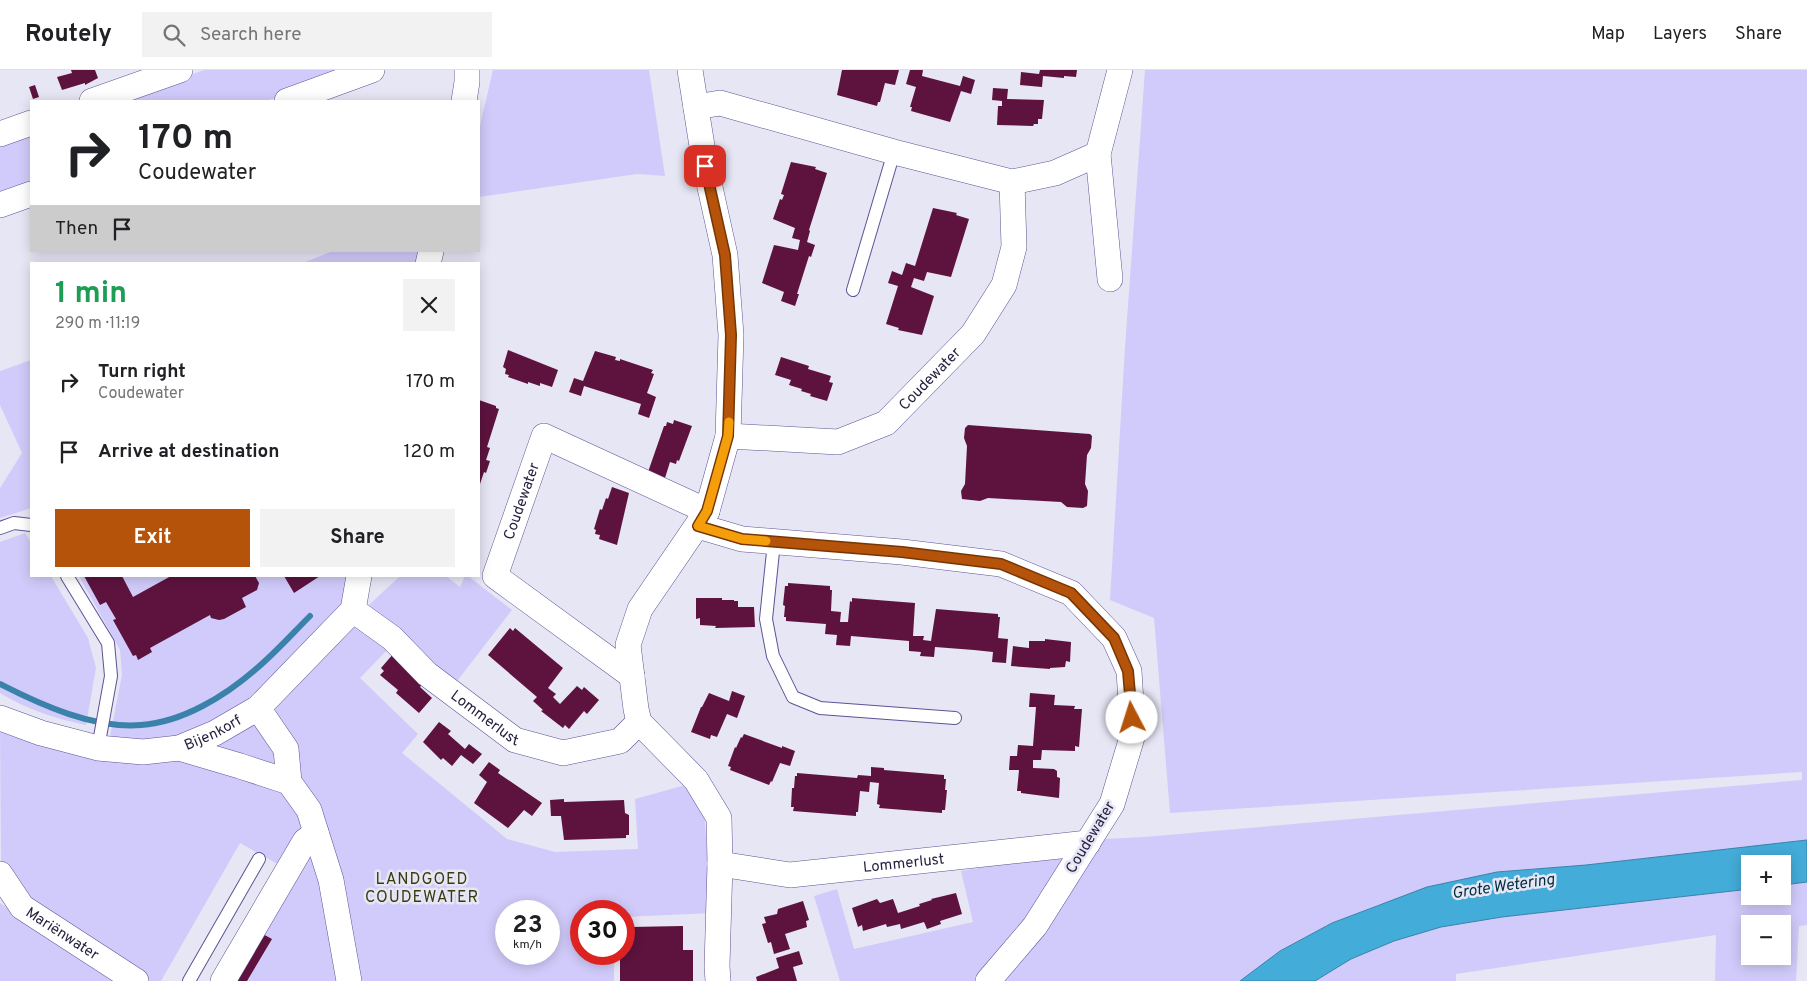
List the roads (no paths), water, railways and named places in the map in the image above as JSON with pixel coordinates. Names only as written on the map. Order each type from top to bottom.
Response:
[{"type":"street","points":[[95,100],[180,70]]},
{"type":"street","points":[[290,100],[372,70]]},
{"type":"street","points":[[464,100],[467,82],[466,70]]},
{"type":"street","points":[[690,70],[705,166],[725,255],[731,335],[728,436],[703,519],[640,609],[628,645],[639,722],[696,780],[719,818],[718,981]]},
{"type":"street","points":[[1110,279],[1098,154],[1120,70]]},
{"type":"street","points":[[696,107],[720,103],[894,152],[1012,182],[1055,172],[1098,154]]},
{"type":"street","points":[[0,134],[30,123]]},
{"type":"street","name":"Coudewater","points":[[728,436],[838,442],[886,423],[973,334],[1004,285],[1014,247],[1012,182]]},
{"type":"street","points":[[0,205],[30,194]]},
{"type":"street","name":"Coudewater","points":[[632,676],[495,576],[544,436],[742,539],[902,552],[1001,564],[1071,593],[1114,638],[1128,671],[1133,734],[1112,804],[1035,926],[988,981]]},
{"type":"street","points":[[352,610],[359,577]]},
{"type":"street","name":"Lommerlust","points":[[352,610],[392,638],[427,674],[515,740],[563,753],[620,741],[639,722]]},
{"type":"street","name":"Bijenkorf","points":[[0,718],[41,733],[100,742],[143,752],[179,748],[215,732],[258,708],[352,610]]},
{"type":"street","points":[[258,708],[286,749],[289,782],[309,810],[331,880],[349,981]]},
{"type":"street","points":[[179,748],[289,782]]},
{"type":"street","points":[[223,981],[305,841],[316,833]]},
{"type":"street","name":"Lommerlust","points":[[720,864],[790,875],[1088,843]]},
{"type":"street","name":"Mariënwater","points":[[0,874],[22,907],[136,981]]},
{"type":"lane","points":[[853,290],[894,152]]},
{"type":"lane","points":[[0,528],[14,523],[30,525]]},
{"type":"lane","points":[[774,542],[766,620],[772,656],[793,697],[820,708],[955,718]]},
{"type":"lane","points":[[68,577],[108,643],[111,676],[100,742]]},
{"type":"lane","points":[[189,981],[259,860]]},
{"type":"water","name":"Grote Wetering","points":[[1807,840],[1807,882],[1791,884],[1791,855],[1741,855],[1741,890],[1502,917],[1441,927],[1394,941],[1351,959],[1315,981],[1240,981],[1280,951],[1332,923],[1427,887],[1497,872],[1586,865]]},
{"type":"waterway","points":[[0,684],[50,707],[87,719],[123,725],[157,723],[188,713],[231,689],[263,663],[310,616]]},
{"type":"district","name":"LANDGOED COUDEWATER","points":[[422,887]]}]
